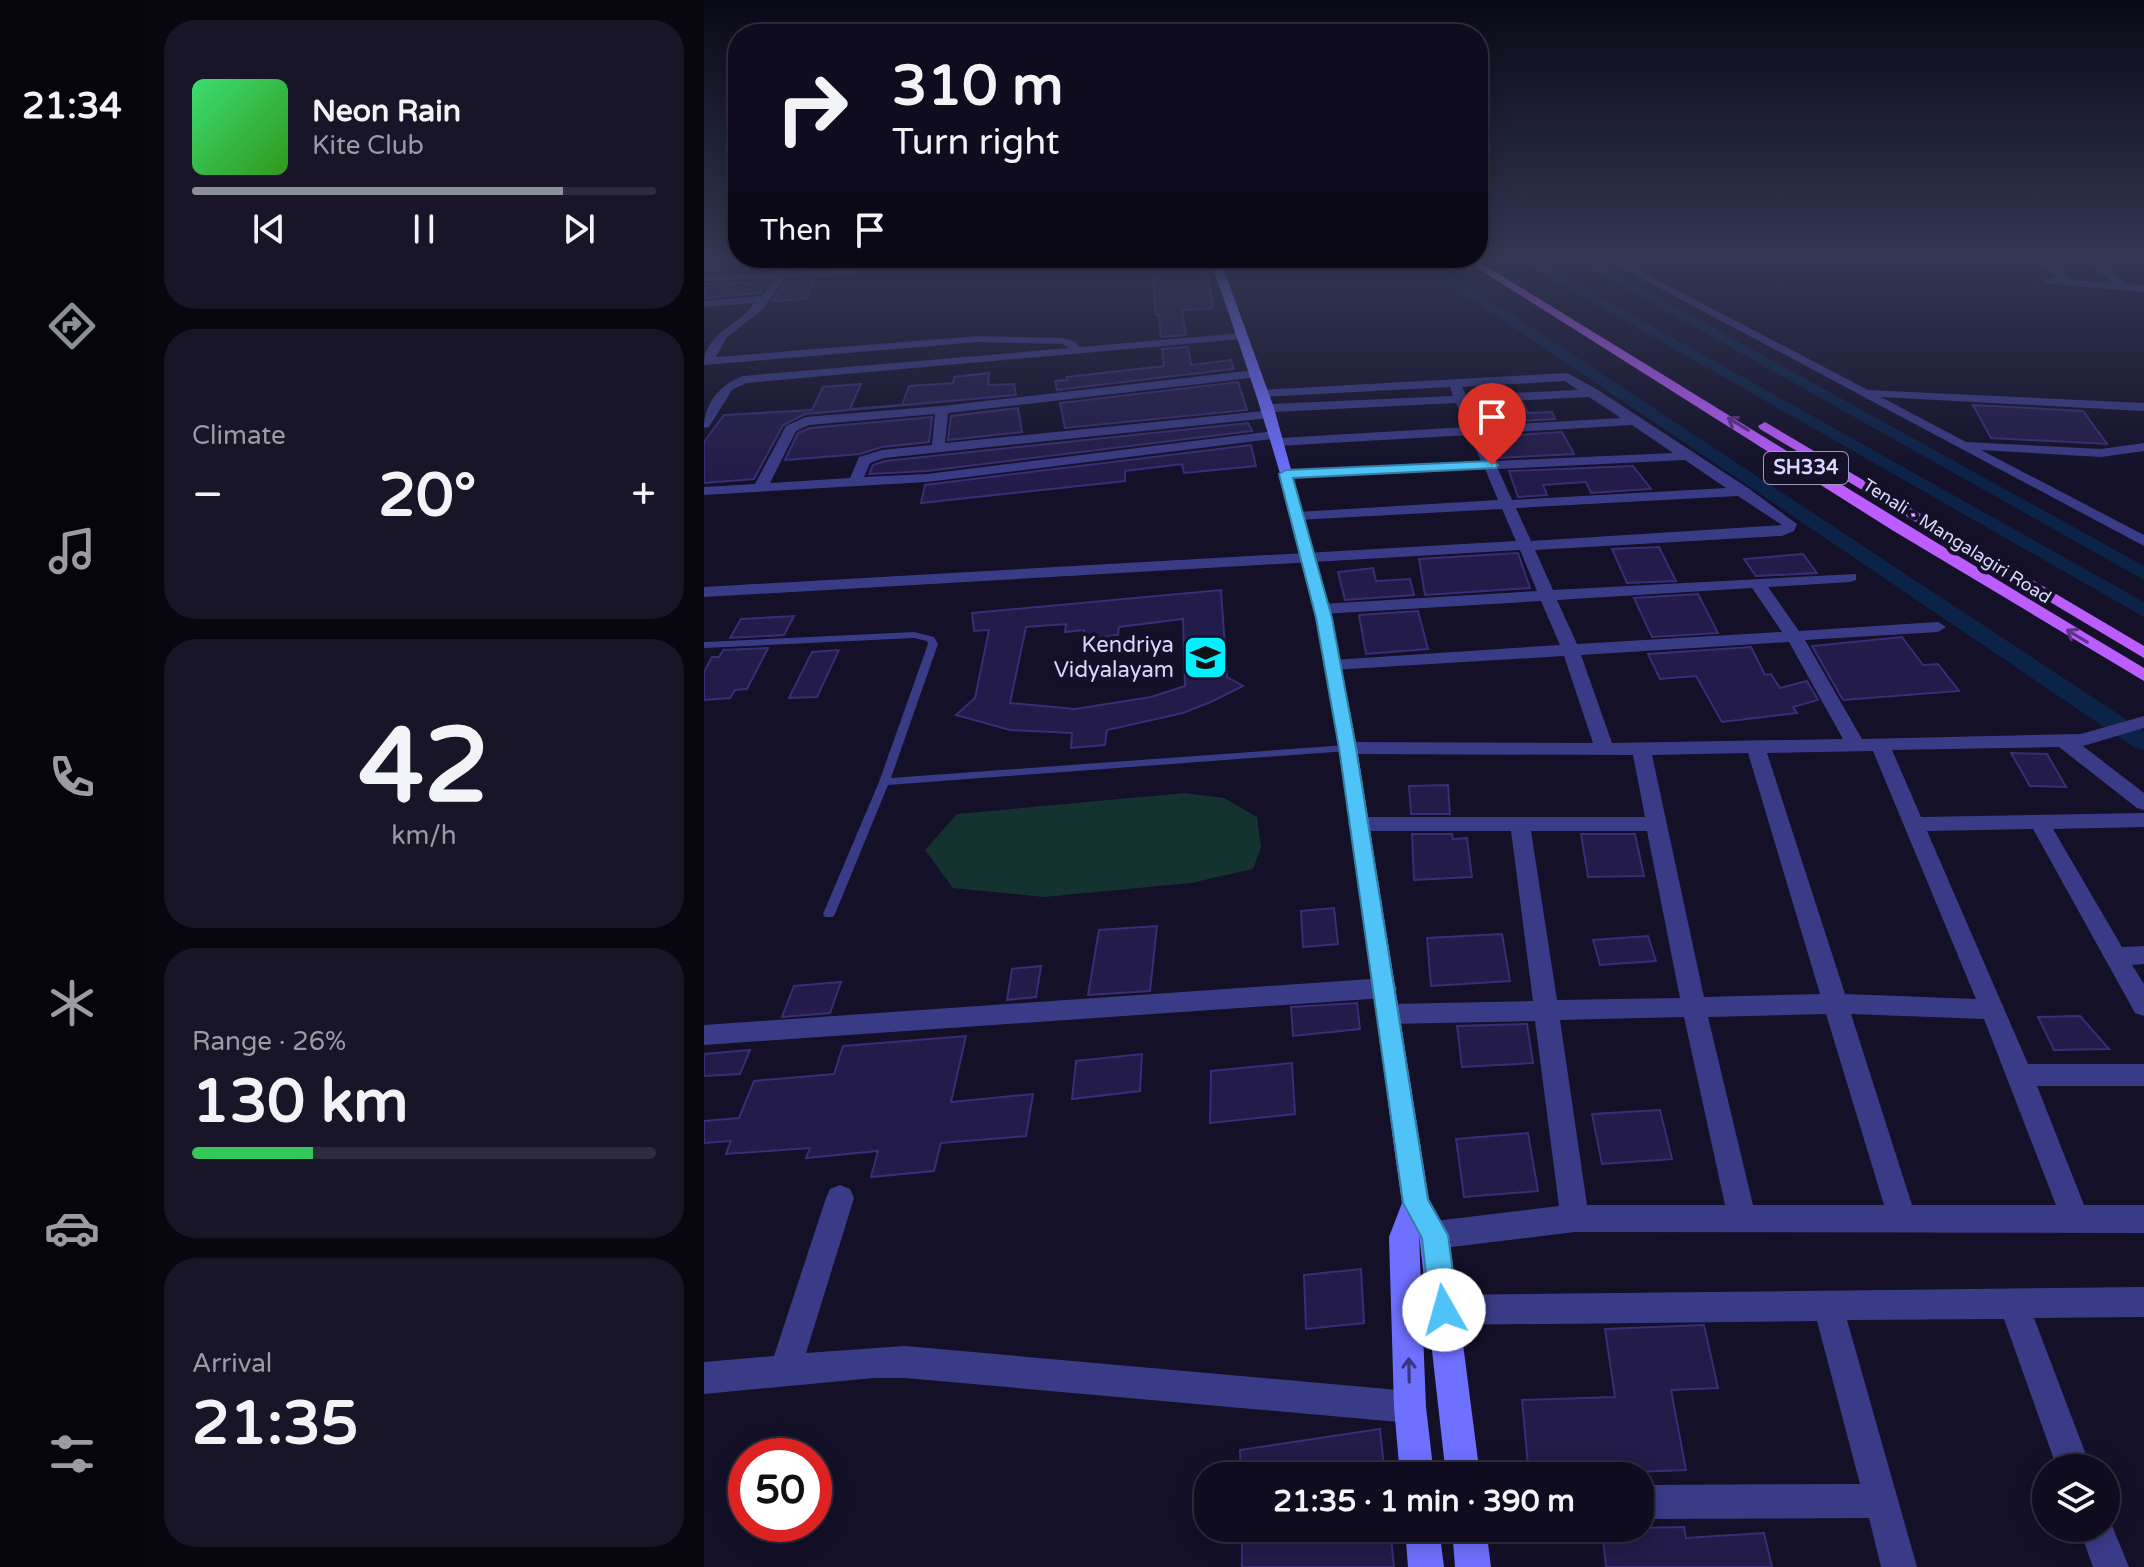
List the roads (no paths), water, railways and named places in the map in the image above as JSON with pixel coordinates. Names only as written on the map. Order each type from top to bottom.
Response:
[{"type":"main road","points":[[1241,332],[1276,438],[1322,609],[1385,988],[1416,1203],[1435,1235],[1461,1462]]},
{"type":"main road","name":"Tenali - Mangalagiri Road","points":[[1587,332],[1897,527],[2144,676]]},
{"type":"main road","name":"SH334","points":[[1610,332],[2144,653]]},
{"type":"main road","points":[[1416,1203],[1403,1237],[1410,1407],[1416,1462]]},
{"type":"main road","points":[[1423,1542],[1426,1567]]},
{"type":"main road","points":[[1470,1542],[1473,1567]]},
{"type":"street","points":[[706,360],[726,332]]},
{"type":"street","points":[[1749,332],[2144,541]]},
{"type":"street","points":[[704,424],[727,388],[743,380],[1242,336]]},
{"type":"street","points":[[706,360],[1008,338],[1063,341],[1072,344],[1077,352]]},
{"type":"street","points":[[760,488],[791,429],[817,420],[942,410],[1255,374]]},
{"type":"street","points":[[704,592],[1527,547],[1782,531],[1790,524],[1594,393],[1561,376],[1454,383],[871,456],[864,460],[855,483]]},
{"type":"street","points":[[1454,383],[1571,650],[1605,749]]},
{"type":"street","points":[[1266,405],[1594,393]]},
{"type":"street","points":[[1865,393],[2144,407]]},
{"type":"street","points":[[938,448],[942,410]]},
{"type":"street","points":[[704,491],[927,478],[1276,438],[1636,421]]},
{"type":"street","points":[[1962,444],[2101,453],[2144,447]]},
{"type":"street","points":[[1286,474],[1689,456]]},
{"type":"street","points":[[1297,516],[1743,491]]},
{"type":"street","points":[[1322,609],[1850,577]]},
{"type":"street","points":[[1757,583],[1867,742],[1913,824],[2020,1075],[2075,1219]]},
{"type":"street","points":[[1332,665],[1938,627]]},
{"type":"street","points":[[1347,748],[1641,749],[2063,740],[2103,736],[2144,722]]},
{"type":"street","points":[[2063,740],[2144,803]]},
{"type":"street","points":[[1755,745],[1902,1218]]},
{"type":"street","points":[[1641,749],[1694,1007],[1742,1218]]},
{"type":"street","points":[[1913,824],[2144,820]]},
{"type":"street","points":[[2039,822],[2144,1006]]},
{"type":"street","points":[[1358,824],[1657,824]]},
{"type":"street","points":[[1520,824],[1575,1218]]},
{"type":"street","points":[[2116,956],[2144,955]]},
{"type":"street","points":[[704,1035],[1385,988]]},
{"type":"street","points":[[1388,1014],[1835,1004],[1992,1009]]},
{"type":"street","points":[[2020,1075],[2144,1075]]},
{"type":"street","points":[[785,1371],[840,1198]]},
{"type":"street","points":[[1435,1235],[1575,1218],[2144,1219]]},
{"type":"street","points":[[1444,1310],[2144,1302]]},
{"type":"street","points":[[2013,1303],[2069,1454]]},
{"type":"street","points":[[1828,1305],[1899,1567]]},
{"type":"street","points":[[704,1378],[905,1362],[1410,1407]]},
{"type":"street","points":[[1654,1502],[1882,1501]]},
{"type":"street","points":[[2101,1542],[2111,1567]]},
{"type":"lane","points":[[704,645],[914,635],[931,639],[933,644],[884,782],[829,914]]},
{"type":"lane","points":[[884,782],[1347,748]]},
{"type":"waterway","points":[[1529,332],[2144,742]]},
{"type":"waterway","points":[[1652,332],[2144,611]]},
{"type":"waterway","points":[[1711,332],[2144,574]]},
{"type":"place","name":"Kendriya Vidyalayam","points":[[1205,658]]}]
